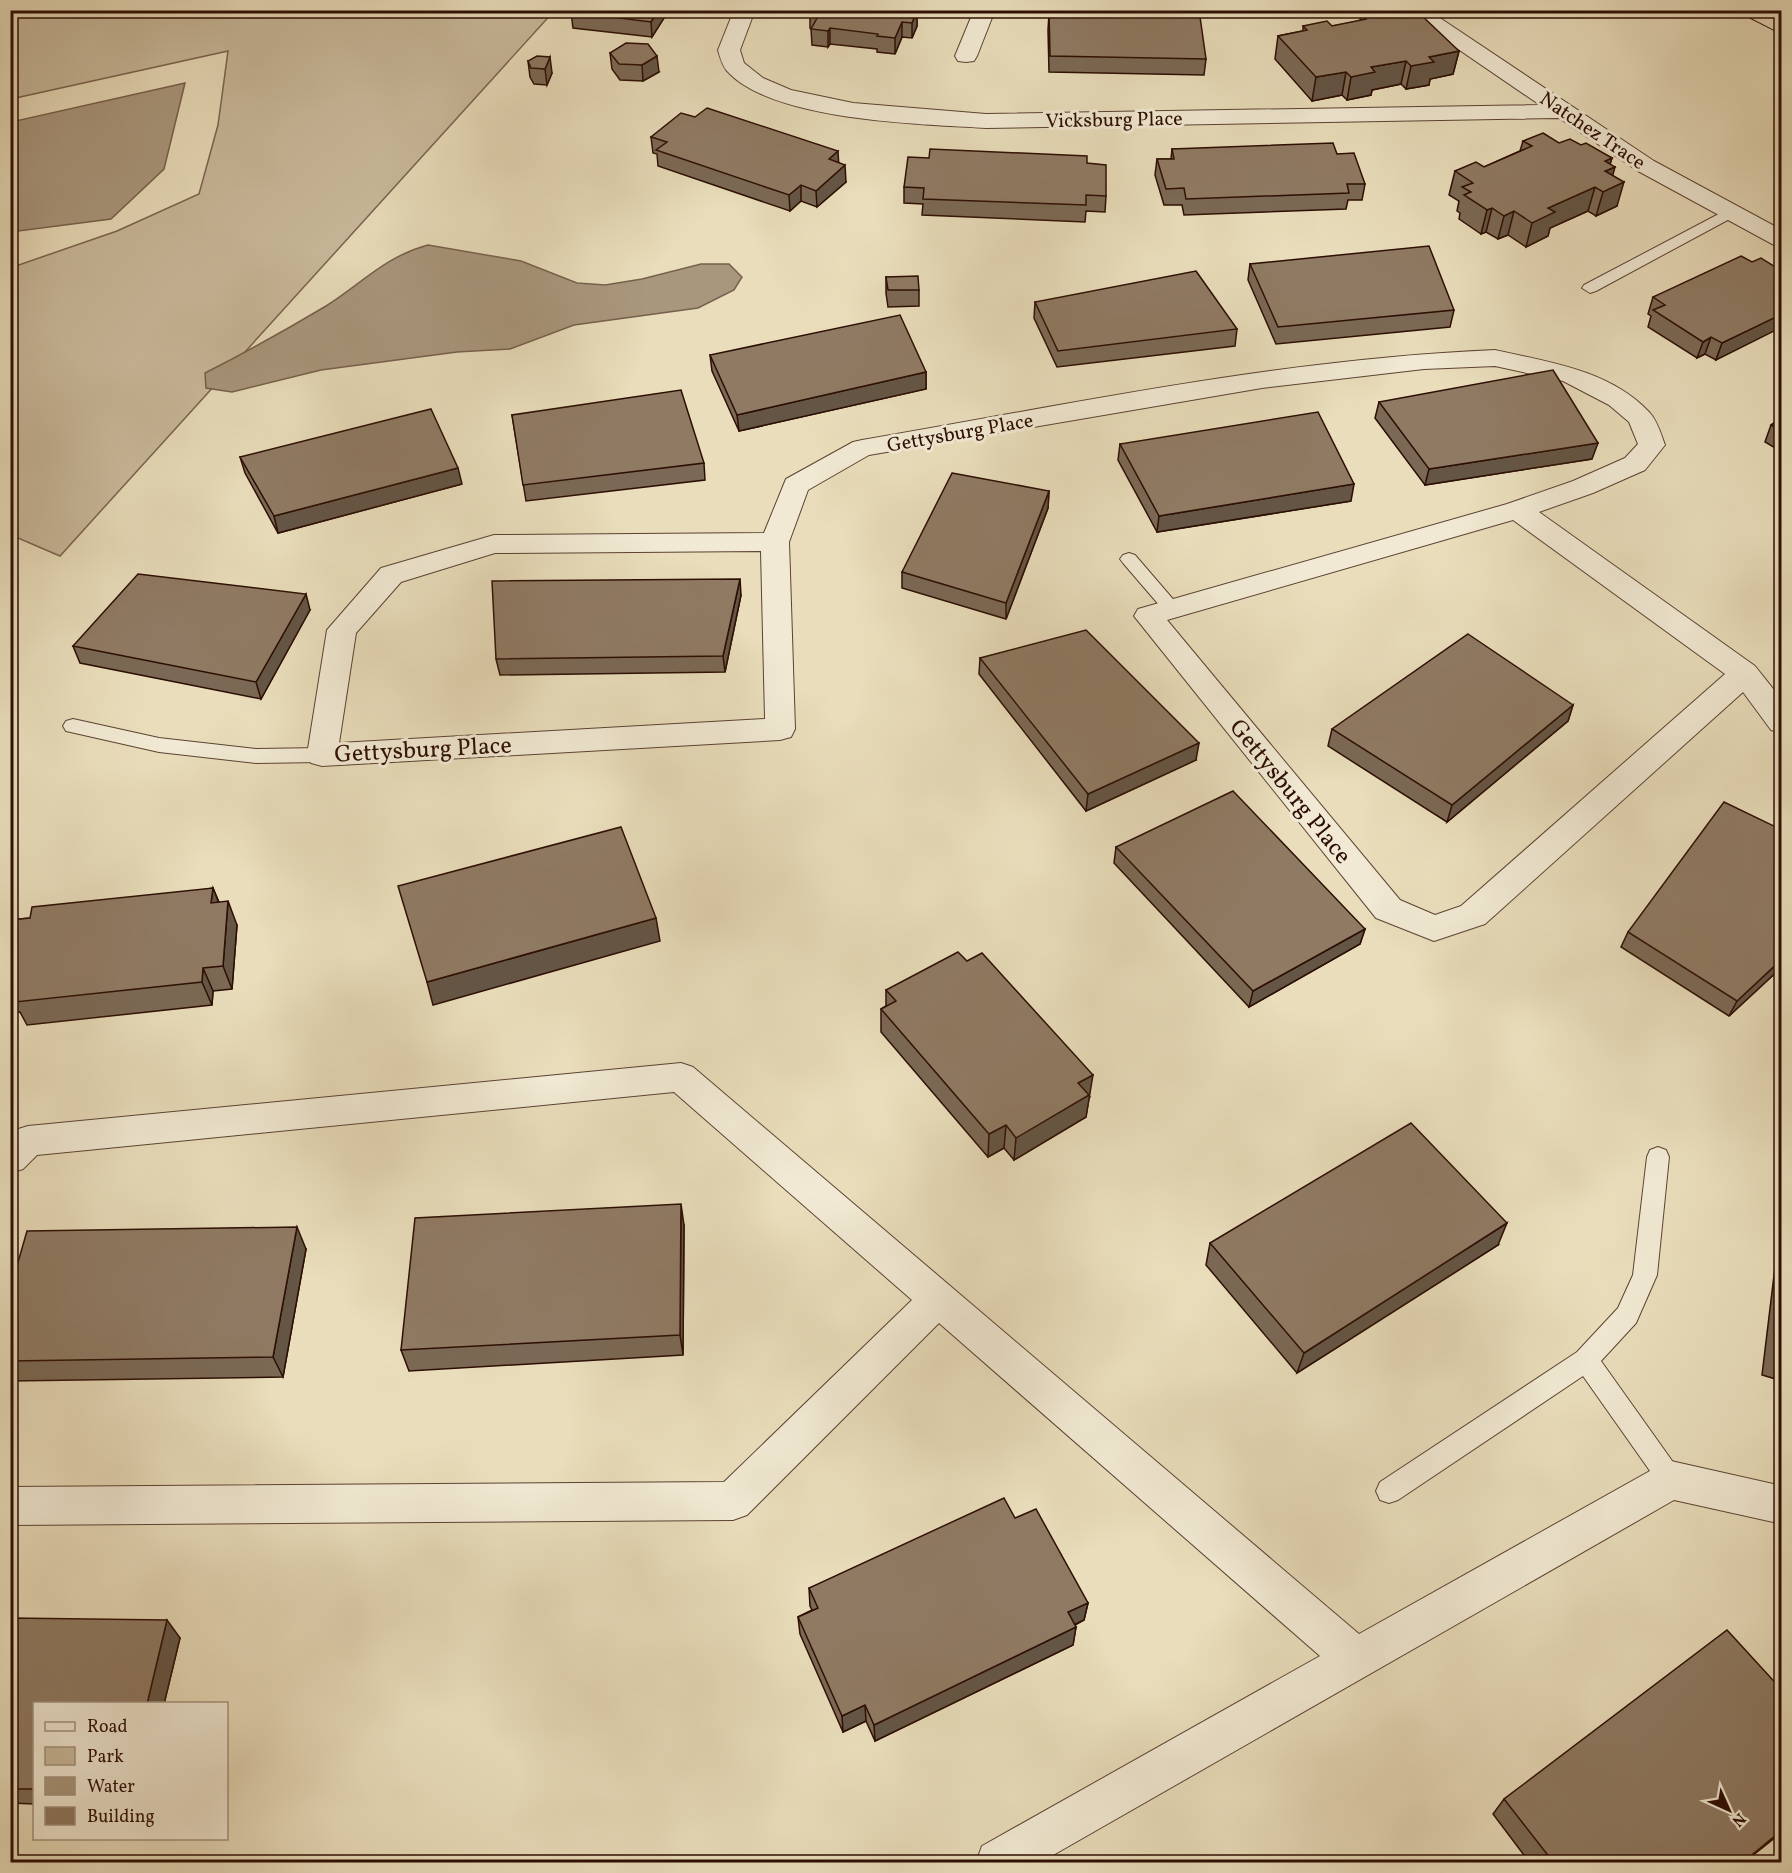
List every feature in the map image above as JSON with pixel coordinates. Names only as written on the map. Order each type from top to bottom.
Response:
[{"type":"highway","points":[[1750,10],[1782,28]]},
{"type":"street","name":"Vicksburg Place","points":[[745,10],[729,50],[734,66],[760,85],[790,97],[814,102],[920,117],[987,121],[1564,111]]},
{"type":"street","points":[[966,56],[985,10]]},
{"type":"street","name":"Natchez Trace","points":[[1411,10],[1646,166],[1782,240]]},
{"type":"street","name":"Gettysburg Place","points":[[775,542],[494,544],[391,575],[342,630],[322,755],[780,729],[775,542],[796,485],[862,448],[1262,380],[1424,361],[1495,358],[1571,375],[1618,399],[1640,418],[1652,445],[1635,464],[1583,487],[1516,510],[1148,616],[1388,909],[1434,928],[1473,915],[1745,673]]},
{"type":"street","points":[[1516,510],[1745,673],[1780,717]]},
{"type":"street","points":[[10,1158],[28,1141],[681,1077],[1355,1659]]},
{"type":"street","points":[[10,1506],[733,1501],[938,1299]]},
{"type":"street","points":[[998,1863],[1671,1480],[1782,1506]]},
{"type":"lane","points":[[1590,288],[1732,212]]},
{"type":"lane","points":[[1129,559],[1172,609]]},
{"type":"lane","points":[[73,726],[159,745],[255,756],[322,755]]},
{"type":"lane","points":[[1389,1491],[1586,1360],[1627,1315],[1645,1275],[1658,1157]]},
{"type":"lane","points":[[1586,1360],[1671,1480]]},
{"type":"green space","points":[[11,11],[554,11],[60,556],[11,535],[10,268],[117,231],[199,194],[218,125],[228,51],[11,99]]},
{"type":"water","points":[[185,83],[164,169],[111,219],[11,232],[11,122]]},
{"type":"water","points":[[428,245],[521,261],[577,283],[605,285],[642,279],[701,264],[729,264],[742,277],[734,290],[698,308],[574,325],[510,349],[457,352],[321,370],[232,392],[206,388],[205,373],[326,306],[386,263]]},
{"type":"building","points":[[572,10],[658,10],[651,22],[571,12]]},
{"type":"building","points":[[810,10],[917,11],[912,23],[902,22],[895,38],[830,28],[828,31],[811,29],[820,13],[810,12]]},
{"type":"building","points":[[1381,11],[1387,17],[1418,12],[1459,51],[1429,57],[1434,62],[1411,66],[1406,61],[1371,67],[1375,72],[1351,77],[1346,72],[1316,77],[1278,36],[1307,30],[1303,26],[1327,21],[1332,26],[1366,19],[1361,14]]},
{"type":"building","points":[[1049,14],[1200,17],[1206,59],[1050,56]]},
{"type":"building","points":[[626,43],[648,44],[657,56],[642,65],[619,64],[610,53]]},
{"type":"building","points":[[537,56],[550,57],[545,69],[531,68],[528,61]]},
{"type":"building","points":[[707,108],[838,151],[829,159],[845,165],[816,191],[801,185],[789,195],[656,150],[667,142],[651,137],[681,113],[695,117]]},
{"type":"building","points":[[1543,133],[1559,143],[1570,139],[1581,145],[1586,143],[1612,158],[1605,161],[1615,167],[1605,171],[1624,182],[1603,192],[1595,187],[1548,208],[1555,212],[1532,223],[1514,211],[1504,216],[1492,208],[1487,210],[1464,195],[1471,192],[1462,187],[1473,183],[1455,171],[1476,162],[1484,167],[1532,146],[1523,141]]},
{"type":"building","points":[[1333,143],[1337,154],[1354,153],[1365,184],[1347,184],[1349,193],[1186,199],[1184,188],[1166,189],[1157,159],[1174,159],[1172,149]]},
{"type":"building","points":[[930,149],[1087,156],[1087,163],[1106,165],[1106,196],[1086,195],[1086,205],[923,199],[924,188],[904,187],[908,157],[929,158]]},
{"type":"building","points":[[1429,246],[1454,310],[1278,327],[1250,264]]},
{"type":"building","points":[[1741,256],[1752,262],[1761,258],[1782,271],[1782,314],[1722,343],[1711,337],[1703,342],[1653,310],[1665,305],[1653,297]]},
{"type":"building","points":[[1196,271],[1237,329],[1058,351],[1035,302]]},
{"type":"building","points":[[918,276],[919,290],[888,290],[886,277]]},
{"type":"building","points":[[900,315],[926,372],[737,415],[710,355]]},
{"type":"building","points":[[1553,370],[1598,443],[1429,469],[1379,402]]},
{"type":"building","points":[[681,390],[704,463],[523,485],[512,415]]},
{"type":"building","points":[[431,409],[458,468],[274,516],[240,457]]},
{"type":"building","points":[[1318,412],[1354,484],[1159,516],[1120,444]]},
{"type":"building","points":[[1782,418],[1782,431],[1771,425]]},
{"type":"building","points":[[952,473],[1049,491],[1006,603],[902,572]]},
{"type":"building","points":[[138,574],[306,594],[256,682],[73,646]]},
{"type":"building","points":[[740,579],[723,656],[496,659],[492,581]]},
{"type":"building","points":[[1086,630],[1199,743],[1088,794],[980,658]]},
{"type":"building","points":[[1468,634],[1573,705],[1452,805],[1332,729]]},
{"type":"building","points":[[1233,791],[1365,929],[1253,991],[1116,847]]},
{"type":"building","points":[[1724,802],[1782,830],[1782,959],[1737,1001],[1628,932]]},
{"type":"building","points":[[621,827],[656,918],[427,982],[398,886]]},
{"type":"building","points":[[213,888],[211,903],[228,901],[223,966],[203,968],[202,982],[15,1002],[17,988],[10,988],[10,920],[30,918],[32,907]]},
{"type":"building","points":[[958,952],[967,961],[982,953],[1093,1075],[1078,1083],[1089,1095],[1016,1138],[1006,1125],[989,1134],[881,1009],[896,1001],[886,990]]},
{"type":"building","points":[[1411,1123],[1507,1223],[1304,1353],[1210,1243]]},
{"type":"building","points":[[681,1204],[680,1335],[401,1350],[415,1218]]},
{"type":"building","points":[[297,1227],[273,1357],[10,1361],[10,1290],[27,1231]]},
{"type":"building","points":[[1782,1311],[1782,1356],[1777,1355]]},
{"type":"building","points":[[1004,1498],[1015,1518],[1036,1509],[1088,1603],[1068,1612],[1076,1627],[874,1725],[865,1705],[842,1716],[798,1617],[818,1608],[809,1588]]},
{"type":"building","points":[[10,1618],[167,1620],[147,1702],[33,1702],[33,1789],[10,1789]]},
{"type":"building","points":[[1727,1630],[1782,1690],[1782,1830],[1742,1863],[1554,1863],[1504,1799]]}]
